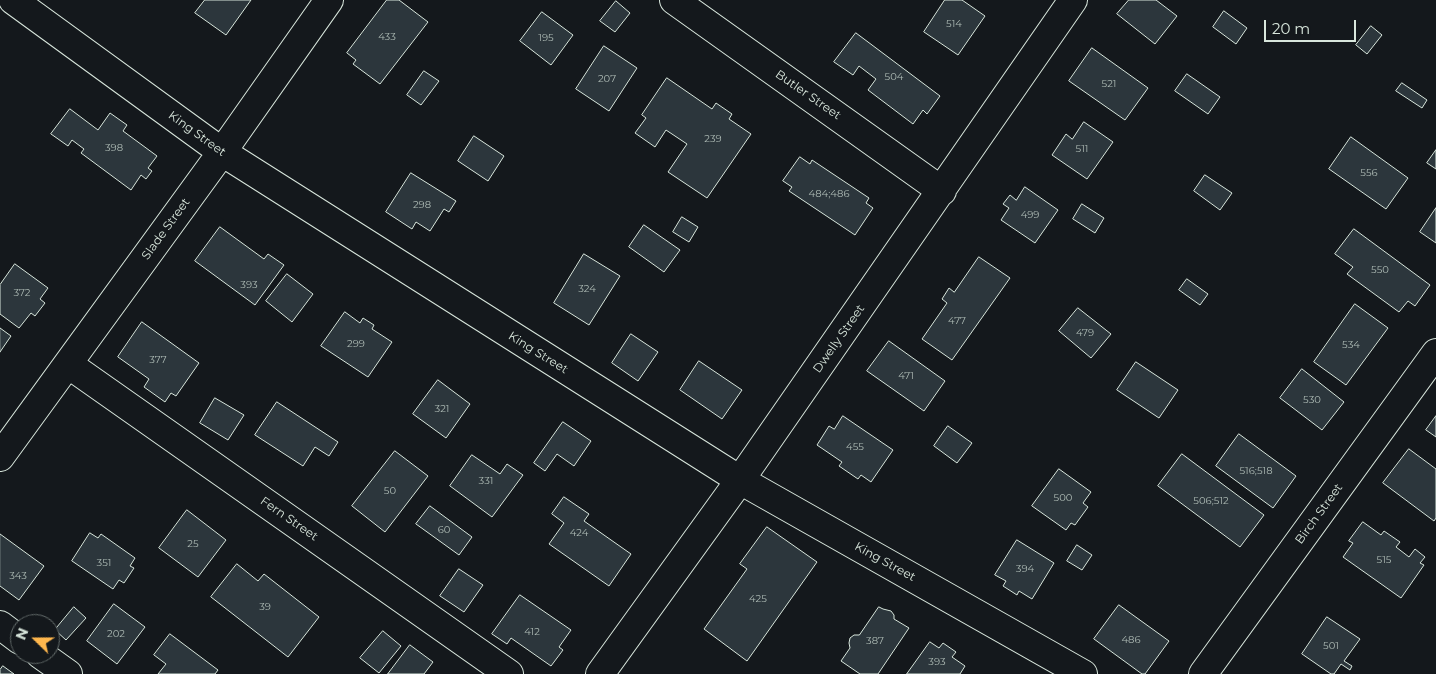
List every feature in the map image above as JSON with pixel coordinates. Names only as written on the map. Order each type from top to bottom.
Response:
[{"type":"street","name":"King Street","points":[[13,0],[222,152],[740,480],[1083,674]]},
{"type":"street","name":"Slade Street","points":[[0,457],[222,152],[329,0]]},
{"type":"street","name":"Butler Street","points":[[674,0],[942,191]]},
{"type":"street","name":"Dwelly Street","points":[[600,674],[740,480],[1073,0]]},
{"type":"street","name":"Birch Street","points":[[1203,674],[1436,353]]},
{"type":"street","name":"Fern Street","points":[[68,364],[509,674]]},
{"type":"street","points":[[54,664],[68,674]]},
{"type":"building","points":[[205,0],[251,0],[226,35],[195,13]]},
{"type":"building","points":[[387,0],[399,0],[428,22],[380,84],[353,64],[356,60],[347,53]]},
{"type":"building","points":[[945,0],[962,0],[985,16],[958,55],[924,32]]},
{"type":"building","points":[[1129,0],[1156,0],[1177,16],[1155,44],[1117,14]]},
{"type":"building","points":[[616,1],[630,13],[615,32],[600,21]]},
{"type":"building","points":[[1224,11],[1247,28],[1236,44],[1213,27]]},
{"type":"building","points":[[542,12],[573,35],[551,65],[520,41]]},
{"type":"building","points":[[1371,26],[1382,35],[1367,54],[1356,45]]},
{"type":"building","points":[[856,33],[940,96],[927,114],[923,110],[913,124],[868,90],[876,79],[859,66],[853,75],[834,62]]},
{"type":"building","points":[[604,46],[637,68],[609,111],[576,89]]},
{"type":"building","points":[[1092,48],[1148,88],[1125,120],[1069,81]]},
{"type":"building","points":[[424,71],[439,81],[421,105],[407,95]]},
{"type":"building","points":[[1187,74],[1220,97],[1208,114],[1175,91]]},
{"type":"building","points":[[667,78],[712,109],[716,103],[732,114],[729,119],[751,134],[707,198],[668,172],[687,144],[666,130],[655,147],[635,133],[646,118],[642,115]]},
{"type":"building","points":[[1402,83],[1427,100],[1422,108],[1396,91]]},
{"type":"building","points":[[70,109],[98,130],[110,113],[127,125],[123,131],[157,156],[148,168],[152,171],[146,179],[141,175],[131,190],[81,153],[84,149],[72,140],[68,146],[51,134]]},
{"type":"building","points":[[1084,122],[1113,142],[1087,179],[1052,155],[1066,134],[1072,139]]},
{"type":"building","points":[[474,136],[504,156],[488,181],[458,161]]},
{"type":"building","points":[[1351,137],[1408,178],[1386,209],[1329,169]]},
{"type":"building","points":[[1436,150],[1436,169],[1427,163]]},
{"type":"building","points":[[800,157],[810,164],[812,160],[869,198],[866,203],[873,208],[855,235],[789,191],[792,187],[783,181]]},
{"type":"building","points":[[411,173],[456,201],[449,212],[444,209],[430,231],[416,222],[412,229],[386,212]]},
{"type":"building","points":[[1205,175],[1232,193],[1220,210],[1194,191]]},
{"type":"building","points":[[1025,187],[1058,210],[1035,243],[1001,220],[1009,208],[1003,204],[1010,195],[1016,200]]},
{"type":"building","points":[[1082,204],[1104,218],[1095,233],[1073,219]]},
{"type":"building","points":[[1436,208],[1436,243],[1420,232]]},
{"type":"building","points":[[682,217],[698,227],[689,242],[673,232]]},
{"type":"building","points":[[644,225],[680,250],[664,272],[629,247]]},
{"type":"building","points":[[220,227],[264,259],[268,254],[284,265],[255,305],[195,261]]},
{"type":"building","points":[[1354,229],[1430,285],[1415,306],[1408,301],[1399,312],[1347,274],[1353,267],[1335,254]]},
{"type":"building","points":[[584,254],[620,276],[589,325],[554,303]]},
{"type":"building","points":[[979,257],[1010,278],[952,360],[922,339],[947,303],[942,299],[949,288],[954,292]]},
{"type":"building","points":[[15,264],[48,288],[40,299],[45,303],[35,316],[31,313],[19,328],[0,314],[0,285]]},
{"type":"building","points":[[287,274],[313,294],[292,322],[266,301]]},
{"type":"building","points":[[1187,279],[1208,294],[1200,305],[1179,290]]},
{"type":"building","points":[[1355,304],[1388,328],[1346,385],[1314,362]]},
{"type":"building","points":[[1078,308],[1111,334],[1091,358],[1059,331]]},
{"type":"building","points":[[345,312],[360,323],[363,318],[374,325],[372,329],[392,342],[368,377],[321,346]]},
{"type":"building","points":[[142,322],[199,363],[176,396],[171,393],[165,402],[144,387],[149,379],[118,357]]},
{"type":"building","points":[[0,328],[11,336],[0,352]]},
{"type":"building","points":[[631,334],[658,352],[638,381],[612,363]]},
{"type":"building","points":[[889,341],[945,381],[924,411],[867,371]]},
{"type":"building","points":[[699,361],[742,390],[722,419],[680,390]]},
{"type":"building","points":[[1136,362],[1178,390],[1159,418],[1117,390]]},
{"type":"building","points":[[1302,369],[1344,402],[1322,430],[1280,398]]},
{"type":"building","points":[[438,380],[470,404],[446,438],[413,414]]},
{"type":"building","points":[[215,398],[244,415],[228,440],[200,423]]},
{"type":"building","points":[[277,402],[338,442],[329,456],[315,447],[303,466],[255,435]]},
{"type":"building","points":[[843,416],[893,450],[871,482],[861,475],[858,479],[839,466],[842,462],[817,445],[829,426],[834,429]]},
{"type":"building","points":[[1436,416],[1436,437],[1426,430]]},
{"type":"building","points":[[563,422],[591,441],[574,466],[557,454],[545,471],[534,463]]},
{"type":"building","points":[[948,426],[972,443],[957,463],[934,446]]},
{"type":"building","points":[[1239,434],[1296,476],[1273,508],[1216,466]]},
{"type":"building","points":[[1409,449],[1436,469],[1436,518],[1434,521],[1383,483]]},
{"type":"building","points":[[395,451],[428,476],[385,532],[352,506]]},
{"type":"building","points":[[1182,454],[1264,515],[1240,547],[1158,486]]},
{"type":"building","points":[[472,455],[500,474],[507,464],[523,475],[492,517],[450,486]]},
{"type":"building","points":[[1059,469],[1091,492],[1083,503],[1088,507],[1075,525],[1071,523],[1066,530],[1032,506]]},
{"type":"building","points":[[564,497],[589,514],[584,521],[631,554],[609,586],[549,544],[564,523],[552,514]]},
{"type":"building","points":[[430,506],[472,537],[459,555],[416,524]]},
{"type":"building","points":[[187,510],[226,540],[198,577],[159,548]]},
{"type":"building","points":[[1363,522],[1381,535],[1384,531],[1400,542],[1396,547],[1409,557],[1415,549],[1425,557],[1420,563],[1424,565],[1401,598],[1343,557],[1353,543],[1349,541]]},
{"type":"building","points":[[767,527],[817,562],[747,661],[704,629],[747,569],[740,564]]},
{"type":"building","points":[[90,533],[98,538],[101,534],[135,558],[130,566],[134,568],[124,583],[119,580],[113,589],[72,561]]},
{"type":"building","points":[[0,534],[44,566],[19,600],[0,586]]},
{"type":"building","points":[[1017,540],[1054,563],[1032,599],[1019,591],[1017,595],[1003,586],[1006,581],[995,575]]},
{"type":"building","points":[[1077,545],[1092,555],[1082,570],[1067,561]]},
{"type":"building","points":[[237,564],[258,581],[264,574],[319,617],[288,657],[211,597]]},
{"type":"building","points":[[459,569],[483,585],[464,612],[440,596]]},
{"type":"building","points":[[520,595],[571,630],[559,647],[563,650],[551,666],[511,638],[507,644],[492,634]]},
{"type":"building","points":[[114,604],[145,627],[117,664],[87,641]]},
{"type":"building","points":[[1119,605],[1169,641],[1145,674],[1142,674],[1094,639]]},
{"type":"building","points":[[74,607],[86,618],[66,640],[60,635],[60,624]]},
{"type":"building","points":[[879,607],[891,611],[894,619],[909,628],[878,674],[860,674],[841,661],[850,648],[850,638],[854,635],[859,635]]},
{"type":"building","points":[[1327,617],[1360,639],[1344,661],[1352,666],[1350,670],[1341,664],[1334,674],[1331,674],[1302,654]]},
{"type":"building","points":[[383,631],[401,646],[379,673],[360,658]]},
{"type":"building","points":[[170,634],[218,670],[215,674],[158,674],[166,664],[154,655]]},
{"type":"building","points":[[930,642],[939,648],[943,643],[956,652],[952,657],[965,666],[960,674],[907,674]]},
{"type":"building","points":[[410,645],[433,662],[424,674],[388,674]]},
{"type":"building","points":[[3,666],[14,674],[0,674]]}]
